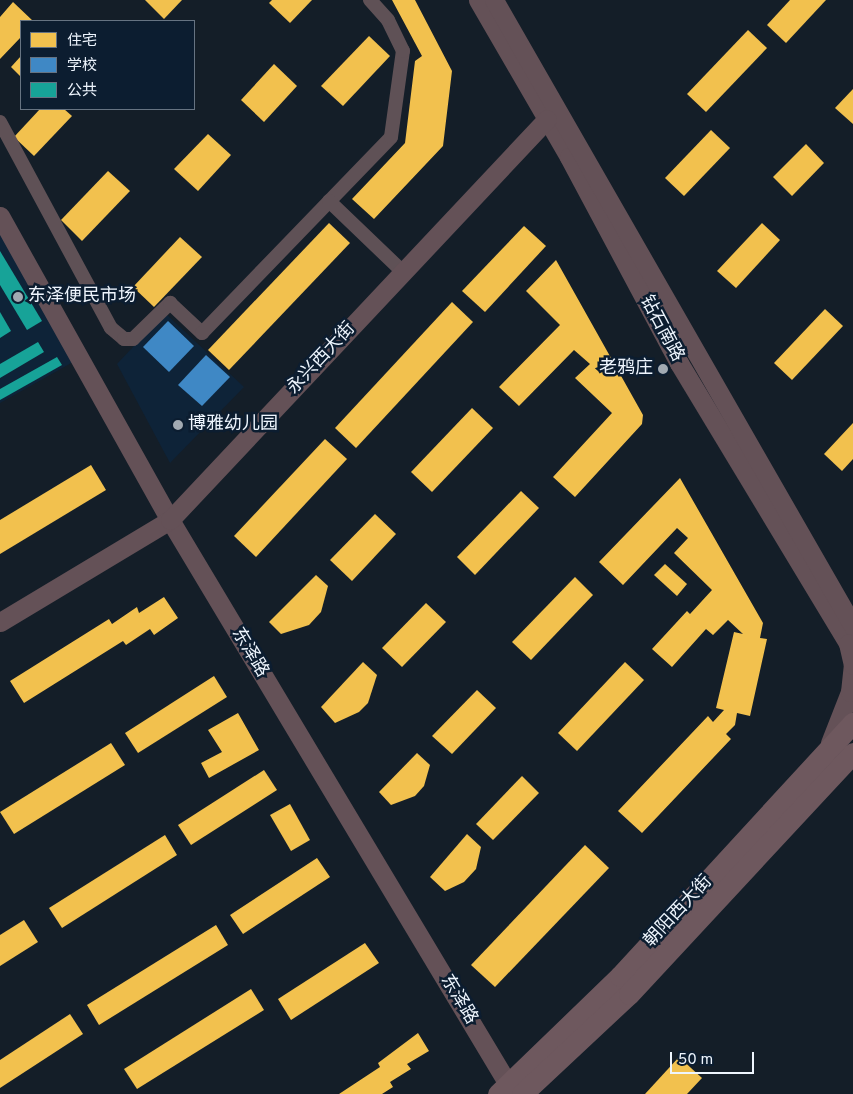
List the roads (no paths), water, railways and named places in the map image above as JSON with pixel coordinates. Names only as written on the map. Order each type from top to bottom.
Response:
[{"type":"main road","name":"钻石南路","points":[[478,0],[547,119],[679,363],[850,630]]},
{"type":"main road","name":"钻石南路","points":[[494,0],[850,630]]},
{"type":"main road","name":"永兴西大街","points":[[0,622],[170,520],[547,119]]},
{"type":"main road","name":"东泽路","points":[[0,216],[170,520],[511,1092]]},
{"type":"main road","points":[[837,764],[838,729],[850,692],[853,665],[850,630]]},
{"type":"main road","name":"朝阳西大街","points":[[837,764],[853,723]]},
{"type":"main road","name":"朝阳西大街","points":[[511,1092],[629,994],[837,764],[853,753]]},
{"type":"street","points":[[0,122],[111,328],[124,339],[133,339],[170,303],[202,333],[391,137],[403,51],[388,20],[370,0]]},
{"type":"street","points":[[329,201],[404,273]]},
{"type":"place","name":"东泽便民市场","points":[[18,297]]},
{"type":"place","name":"老鸦庄","points":[[663,369]]},
{"type":"place","name":"博雅幼儿园","points":[[178,425]]}]
